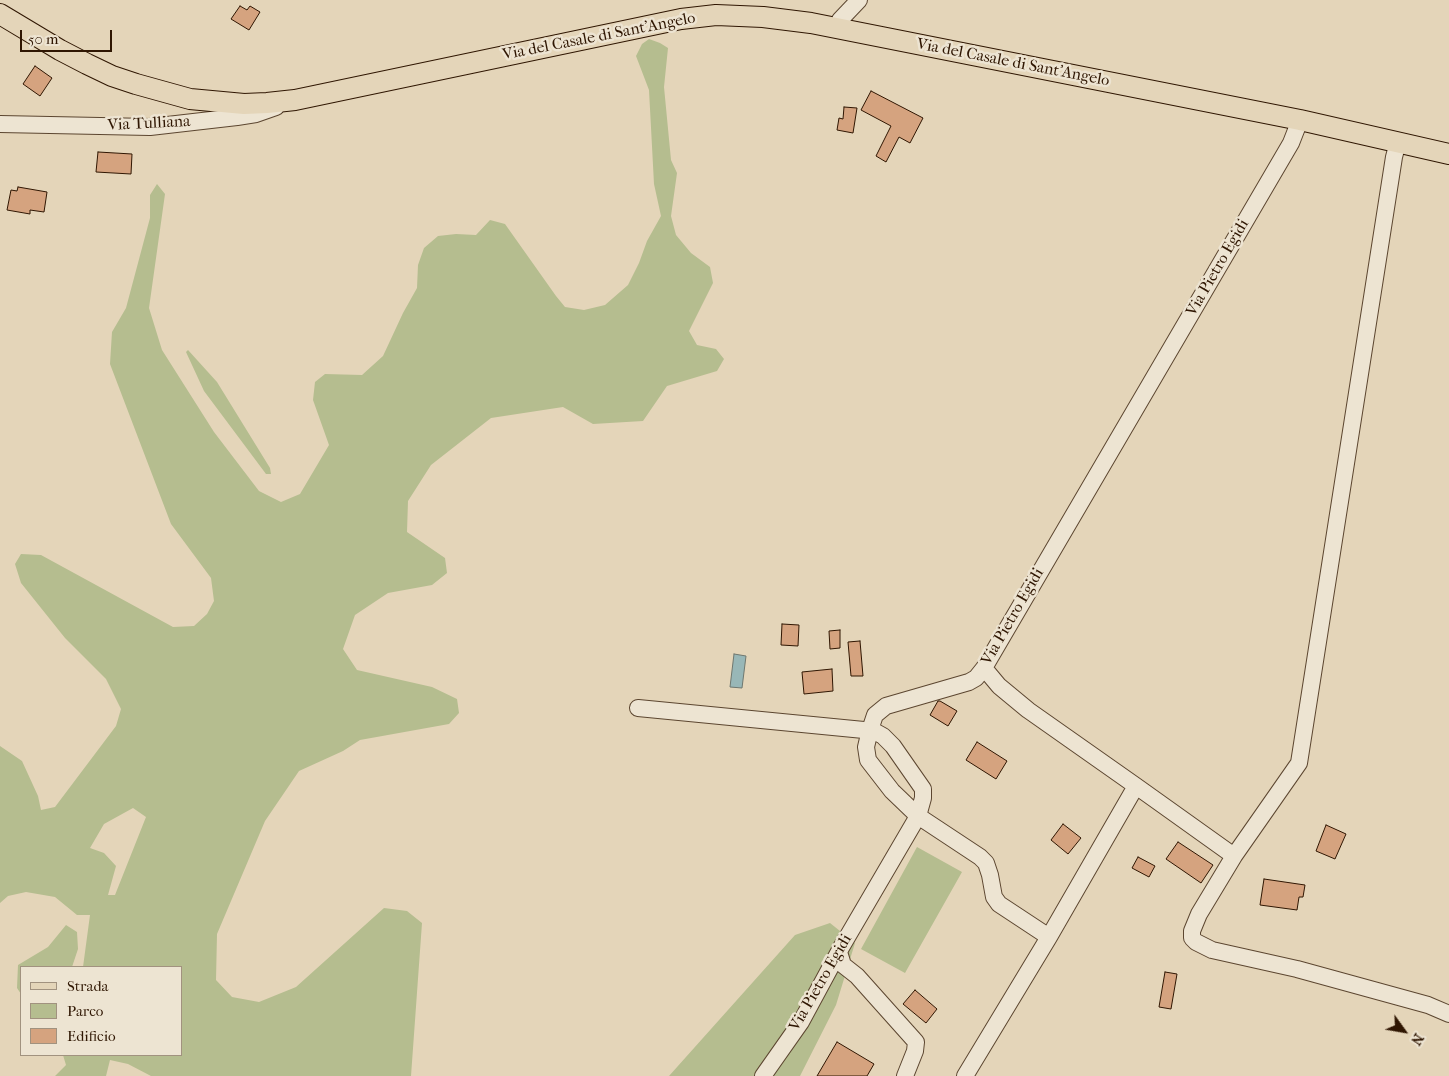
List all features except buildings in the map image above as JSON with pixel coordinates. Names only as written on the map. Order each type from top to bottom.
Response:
[{"type":"main road","name":"Via del Casale di Sant'Angelo","points":[[0,14],[21,28],[112,76],[190,99],[244,104],[267,104],[295,100],[681,18],[716,15],[763,17],[811,23],[1300,120],[1449,154]]},
{"type":"street","points":[[838,29],[840,20],[859,0]]},
{"type":"street","name":"Via Tulliana","points":[[0,124],[156,126],[256,114],[295,100]]},
{"type":"street","name":"Via Pietro Egidi","points":[[763,1076],[801,1022],[839,952],[918,816],[892,791],[868,760],[866,747],[875,715],[886,706],[969,682],[976,678],[984,668],[1291,143],[1300,120]]},
{"type":"street","points":[[1398,142],[1299,763],[1234,856],[1199,914],[1192,931],[1192,938],[1212,950],[1297,969],[1428,1005],[1449,1014]]},
{"type":"street","points":[[984,668],[998,686],[1028,710],[1234,856]]},
{"type":"street","points":[[638,708],[870,730],[883,736],[894,746],[922,785],[924,795],[918,816],[986,863],[994,897],[999,904],[1049,937]]},
{"type":"street","points":[[965,1076],[1049,937],[1136,786]]},
{"type":"street","points":[[839,952],[843,965],[857,976],[916,1042],[915,1051],[905,1076]]},
{"type":"green space","points":[[649,39],[668,48],[664,87],[671,160],[677,173],[671,216],[676,235],[691,253],[710,267],[713,283],[689,331],[697,345],[716,349],[724,359],[717,371],[667,386],[643,421],[593,424],[563,407],[491,418],[431,465],[408,501],[407,532],[445,558],[447,573],[432,585],[388,593],[355,615],[343,649],[357,670],[432,687],[457,699],[459,713],[449,724],[360,740],[343,751],[299,771],[265,821],[217,934],[216,980],[232,997],[259,1002],[296,987],[384,908],[407,911],[422,923],[411,1076],[151,1076],[128,1064],[110,1060],[106,1076],[55,1076],[66,1065],[63,1056],[182,1056],[182,966],[83,966],[90,915],[77,915],[55,897],[26,892],[8,896],[0,903],[0,746],[22,761],[38,796],[41,810],[55,807],[116,726],[121,709],[106,679],[65,638],[21,583],[15,564],[21,554],[41,555],[173,627],[194,626],[207,614],[214,601],[211,578],[171,524],[110,364],[112,332],[126,308],[150,218],[150,195],[157,184],[165,194],[149,308],[162,350],[214,432],[259,491],[281,502],[300,494],[329,445],[313,400],[315,382],[325,374],[362,375],[383,356],[417,288],[418,265],[424,248],[438,236],[456,234],[476,235],[490,220],[505,224],[565,307],[584,310],[605,305],[628,285],[647,241],[661,216],[654,184],[649,90],[636,56],[642,44]],"holes":[[[133,808],[146,817],[115,895],[108,895],[116,866],[104,853],[90,848],[104,824]]]},
{"type":"green space","points":[[188,350],[217,382],[270,468],[271,474],[266,474],[204,391],[186,352]]},
{"type":"green space","points":[[917,847],[962,872],[905,973],[861,949]]},
{"type":"green space","points":[[830,923],[855,943],[836,1005],[800,1076],[669,1076],[795,935]]},
{"type":"green space","points":[[66,925],[77,932],[78,949],[72,966],[20,966],[20,992],[17,988],[18,965],[48,947]]},
{"type":"water","points":[[734,654],[746,656],[742,688],[730,687]]}]
